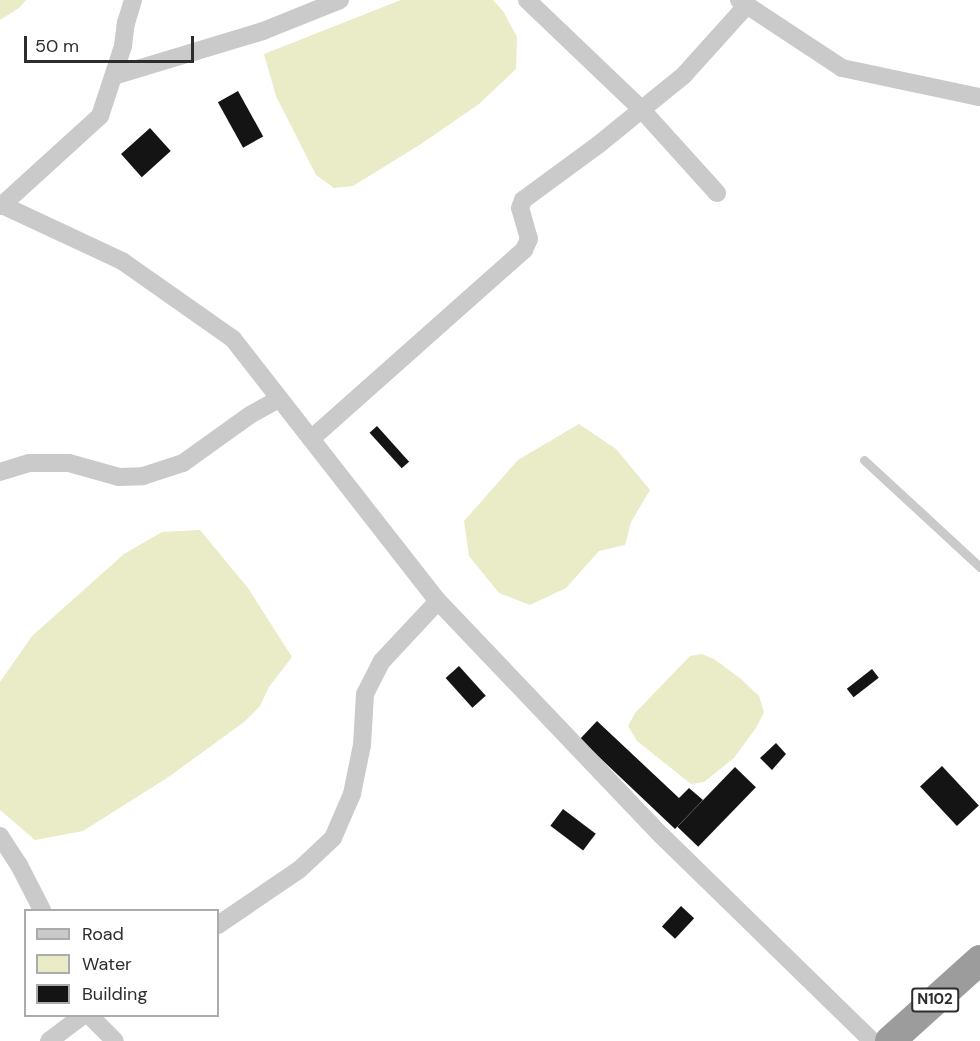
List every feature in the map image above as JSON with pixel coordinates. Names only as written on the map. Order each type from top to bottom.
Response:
[{"type":"highway","name":"N102","points":[[888,1040],[980,960]]},
{"type":"street","points":[[133,0],[114,76],[99,116],[1,205],[131,267],[233,339],[438,601],[661,835],[888,1040]]},
{"type":"street","points":[[114,76],[263,31],[340,0]]},
{"type":"street","points":[[527,0],[642,110],[717,192]]},
{"type":"street","points":[[311,439],[524,250],[529,239],[520,208],[523,200],[642,110],[684,75],[743,2],[842,68],[980,97]]},
{"type":"street","points":[[0,472],[29,464],[69,463],[119,477],[143,476],[183,463],[250,415],[279,399]]},
{"type":"street","points":[[219,924],[300,869],[333,838],[352,794],[362,745],[364,694],[382,661],[438,601]]},
{"type":"street","points":[[0,836],[19,865],[41,909]]},
{"type":"street","points":[[49,1041],[81,1017]]},
{"type":"street","points":[[91,1017],[115,1041]]},
{"type":"lane","points":[[864,460],[980,567]]},
{"type":"water","points":[[0,0],[26,0],[19,8],[0,20]]},
{"type":"water","points":[[401,0],[493,0],[503,11],[517,37],[516,69],[479,104],[421,144],[353,186],[334,188],[316,175],[276,96],[264,54]]},
{"type":"water","points":[[579,424],[616,449],[650,490],[631,522],[625,545],[599,551],[566,588],[530,605],[499,593],[469,556],[464,521],[518,460]]},
{"type":"water","points":[[200,530],[248,588],[292,657],[269,687],[260,706],[244,722],[170,776],[83,831],[35,840],[0,810],[0,682],[32,636],[124,554],[162,532]]},
{"type":"water","points":[[702,654],[714,659],[741,679],[759,696],[764,712],[756,728],[734,758],[704,782],[691,784],[637,741],[628,726],[635,713],[690,656]]},
{"type":"building","points":[[238,91],[263,136],[243,148],[218,102]]},
{"type":"building","points":[[150,128],[171,151],[142,177],[121,154]]},
{"type":"building","points":[[377,426],[409,462],[402,468],[370,433]]},
{"type":"building","points":[[459,666],[486,696],[472,708],[446,678]]},
{"type":"building","points":[[872,669],[879,678],[854,697],[847,689]]},
{"type":"building","points":[[597,721],[679,798],[689,788],[703,800],[675,829],[580,739]]},
{"type":"building","points":[[776,743],[786,754],[772,770],[760,758]]},
{"type":"building","points":[[942,766],[979,805],[957,826],[920,786]]},
{"type":"building","points":[[735,767],[756,787],[698,847],[677,827]]},
{"type":"building","points":[[563,809],[596,834],[583,850],[550,826]]},
{"type":"building","points":[[681,906],[694,918],[675,939],[662,926]]}]
